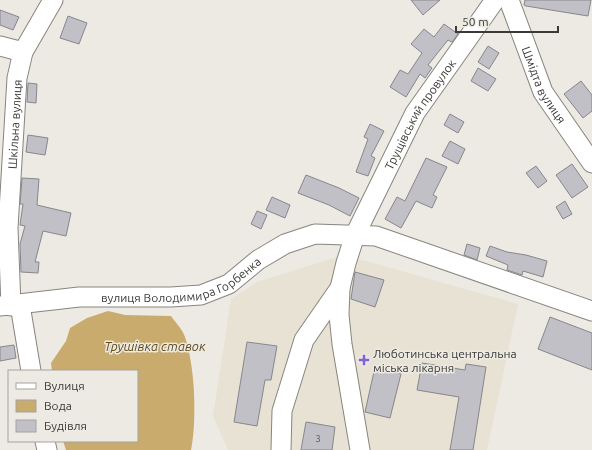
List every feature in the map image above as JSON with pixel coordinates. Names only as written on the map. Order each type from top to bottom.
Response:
[{"type":"street","name":"Шкільна вулиця","points":[[31,370],[10,306],[8,228],[17,78],[23,52],[53,0]]},
{"type":"street","name":"Трущівський провулок","points":[[355,235],[415,113],[495,0]]},
{"type":"street","name":"Шмідта вулиця","points":[[509,0],[543,92],[592,163]]},
{"type":"street","points":[[0,46],[23,52]]},
{"type":"street","name":"вулиця Володимира Горбенка","points":[[10,306],[79,298],[171,297],[201,295],[229,284],[258,260],[285,244],[315,234],[376,236],[592,311]]},
{"type":"street","points":[[355,235],[340,288],[339,315],[342,344],[360,450]]},
{"type":"street","points":[[281,450],[282,411],[304,340],[340,288]]},
{"type":"shaded area","name":"Люботинська центральна міська лікарня","points":[[337,257],[366,261],[518,304],[487,450],[228,450],[213,416],[231,299],[257,282]]},
{"type":"water","name":"Трушівка ставок","points":[[108,311],[125,315],[171,316],[183,332],[191,363],[194,393],[194,423],[191,450],[66,450],[63,442],[138,442],[138,370],[52,370],[51,363],[66,341],[70,328],[87,318]]},
{"type":"building","points":[[411,0],[440,0],[423,15]]},
{"type":"building","points":[[525,0],[591,0],[588,16],[526,6],[524,5]]},
{"type":"building","points":[[0,10],[19,17],[13,30],[0,25]]},
{"type":"building","points":[[68,16],[87,23],[79,44],[60,38]]},
{"type":"building","points":[[444,24],[458,34],[452,42],[448,40],[428,65],[432,68],[425,78],[420,74],[406,97],[390,87],[400,70],[408,74],[422,53],[411,44],[424,29],[434,37]]},
{"type":"building","points":[[488,46],[499,53],[489,69],[478,62]]},
{"type":"building","points":[[478,68],[496,79],[488,91],[471,81]]},
{"type":"building","points":[[581,81],[592,95],[592,111],[583,118],[564,94]]},
{"type":"building","points":[[28,83],[37,84],[36,103],[27,102]]},
{"type":"building","points":[[450,114],[464,122],[458,133],[444,125]]},
{"type":"building","points":[[370,124],[384,131],[371,156],[375,158],[368,176],[356,172],[368,139],[364,137]]},
{"type":"building","points":[[28,135],[48,138],[45,155],[26,152]]},
{"type":"building","points":[[450,141],[465,149],[458,164],[442,156]]},
{"type":"building","points":[[426,158],[447,167],[433,195],[437,197],[432,208],[416,201],[401,228],[385,219],[397,197],[405,201]]},
{"type":"building","points":[[572,164],[588,187],[572,198],[556,175]]},
{"type":"building","points":[[536,166],[547,181],[538,188],[526,173]]},
{"type":"building","points":[[306,175],[339,188],[359,198],[350,216],[329,205],[298,193]]},
{"type":"building","points":[[22,178],[39,179],[37,205],[71,213],[66,236],[43,231],[35,262],[39,262],[38,273],[21,272],[20,244],[25,226],[20,225],[23,204],[20,204]]},
{"type":"building","points":[[272,197],[290,205],[285,218],[266,210]]},
{"type":"building","points":[[565,201],[572,214],[563,219],[556,207]]},
{"type":"building","points":[[257,211],[267,215],[261,229],[251,224]]},
{"type":"building","points":[[467,244],[480,248],[477,260],[464,255]]},
{"type":"building","points":[[490,246],[507,252],[526,255],[547,261],[543,277],[523,271],[522,275],[507,270],[508,265],[486,256]]},
{"type":"building","points":[[355,272],[384,280],[375,307],[351,299]]},
{"type":"building","points":[[550,317],[592,333],[592,370],[538,349]]},
{"type":"building","points":[[247,342],[277,346],[271,380],[265,380],[257,426],[234,422]]},
{"type":"building","points":[[14,345],[16,358],[0,361],[0,347]]},
{"type":"building","points":[[422,363],[465,370],[466,364],[486,367],[473,450],[450,450],[459,397],[417,390]]},
{"type":"building","points":[[375,367],[401,374],[390,418],[365,412]]},
{"type":"building","points":[[306,422],[335,427],[332,450],[301,450]]},
{"type":"place","name":"Люботинська центральна міська лікарня","points":[[364,360]]}]
